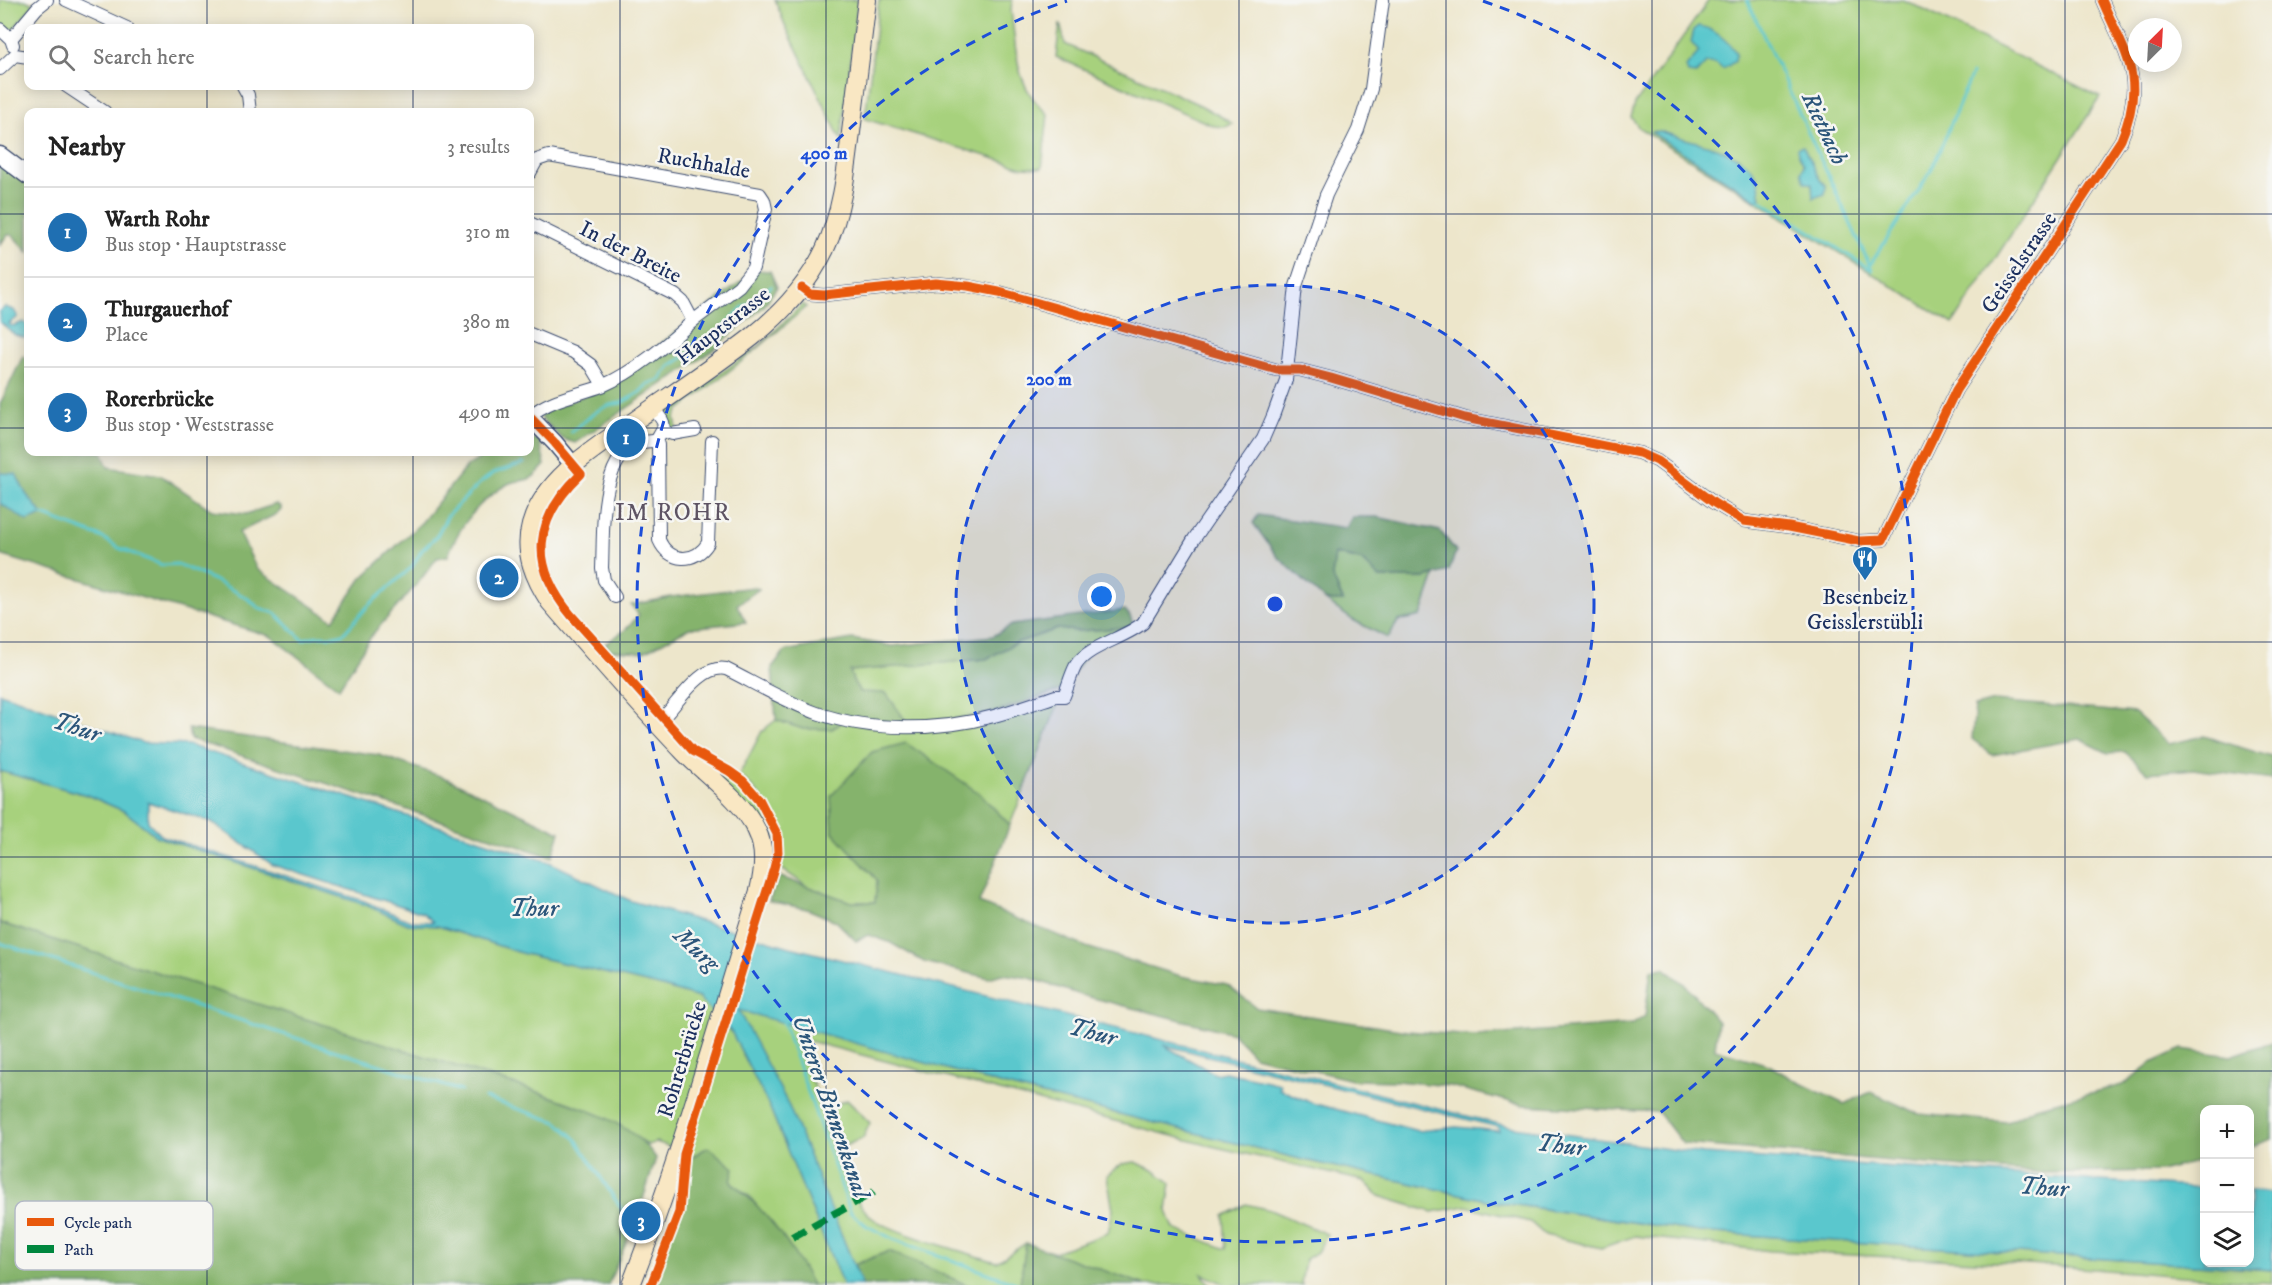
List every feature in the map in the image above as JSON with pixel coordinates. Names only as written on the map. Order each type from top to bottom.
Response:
[{"type":"main road","name":"Hauptstrasse","points":[[658,723],[550,602],[535,578],[530,562],[529,533],[534,515],[549,491],[574,466],[771,322],[802,288],[825,248],[841,195],[867,0]]},
{"type":"main road","name":"Rohrerbrücke","points":[[631,1285],[656,1219],[677,1152],[762,878],[764,858],[760,838],[750,819],[658,723]]},
{"type":"street","points":[[11,39],[37,8],[47,0]]},
{"type":"street","points":[[66,0],[118,24]]},
{"type":"street","name":"Geisselstrasse","points":[[1288,369],[1331,378],[1465,418],[1639,453],[1657,461],[1714,503],[1743,521],[1789,527],[1859,541],[1883,540],[1956,390],[2121,140],[2130,118],[2134,98],[2133,77],[2102,0]]},
{"type":"street","points":[[658,723],[705,672],[719,668],[726,669],[816,712],[835,718],[890,726],[917,727],[994,716],[1056,696],[1065,696],[1076,665],[1082,658],[1130,633],[1143,623],[1150,615],[1194,539],[1263,438],[1283,391],[1288,369],[1296,286],[1326,195],[1358,130],[1371,89],[1382,2]]},
{"type":"street","points":[[0,29],[11,39],[15,55]]},
{"type":"street","points":[[15,55],[24,56]]},
{"type":"street","points":[[0,69],[15,55]]},
{"type":"street","points":[[72,90],[99,108]]},
{"type":"street","points":[[245,90],[250,108]]},
{"type":"street","points":[[0,155],[24,173]]},
{"type":"street","name":"Ruchhalde","points":[[534,166],[537,160],[549,156],[760,194],[766,209],[753,268],[739,286],[693,321]]},
{"type":"street","name":"In der Breite","points":[[534,225],[675,295],[683,302],[693,321]]},
{"type":"street","points":[[802,288],[810,294],[824,295],[926,284],[968,286],[1011,295],[1277,370],[1288,369]]},
{"type":"street","points":[[534,414],[546,405],[603,385],[629,372],[693,321]]},
{"type":"street","points":[[534,336],[573,352],[591,365],[603,385]]},
{"type":"street","points":[[653,408],[662,420],[658,445],[659,540],[667,553],[682,559],[697,555],[708,543],[712,441]]},
{"type":"street","points":[[534,421],[574,466]]},
{"type":"street","points":[[615,597],[604,580],[602,568],[606,489],[616,464],[637,443],[660,436],[696,430]]},
{"type":"green space","points":[[0,0],[25,0],[34,4],[10,30],[0,24]]},
{"type":"green space","points":[[775,0],[858,0],[841,140],[785,25]]},
{"type":"green space","points":[[879,0],[1012,0],[1011,11],[1016,54],[1023,80],[1037,103],[1048,114],[1042,168],[1022,167],[865,119]]},
{"type":"green space","points":[[1709,0],[1904,0],[2100,97],[1953,324],[1639,128],[1631,117],[1635,104]]},
{"type":"green space","points":[[1060,23],[1065,44],[1200,105],[1232,124],[1225,127],[1214,126],[1056,57]]},
{"type":"green space","points":[[0,162],[24,180],[24,248],[12,235],[7,235],[0,245]]},
{"type":"green space","points":[[756,270],[770,271],[777,287],[764,306],[712,351],[575,443],[563,439],[541,418],[543,412],[603,388]]},
{"type":"green space","points":[[803,304],[806,307],[751,354],[679,410],[675,418],[677,429],[672,431],[667,411],[759,346]]},
{"type":"green space","points":[[23,356],[24,456],[104,456],[108,467],[160,475],[212,510],[246,514],[276,504],[281,507],[277,514],[239,532],[257,569],[333,620],[362,578],[422,522],[466,467],[484,456],[534,456],[534,439],[539,439],[545,465],[533,477],[508,484],[480,505],[464,524],[448,556],[437,558],[372,635],[339,688],[270,636],[0,555],[0,404]]},
{"type":"green space","points":[[1258,515],[1346,528],[1352,517],[1377,517],[1440,531],[1456,551],[1449,571],[1424,578],[1380,578],[1361,560],[1335,554],[1332,576],[1343,601],[1326,601],[1277,556],[1253,523]]},
{"type":"green space","points":[[1335,554],[1361,560],[1380,578],[1424,578],[1435,575],[1421,616],[1398,621],[1388,638],[1353,620],[1326,601],[1343,600],[1332,576]]},
{"type":"green space","points":[[754,587],[759,589],[737,605],[746,622],[689,628],[644,652],[610,650],[605,644],[625,630],[639,615],[631,605],[671,597]]},
{"type":"green space","points":[[1125,610],[1134,627],[1078,631],[1057,629],[1016,643],[986,659],[850,671],[860,692],[886,693],[908,724],[843,722],[832,729],[803,729],[776,720],[772,667],[785,651],[852,639],[892,646],[993,636],[1012,625]]},
{"type":"green space","points":[[1134,627],[1090,650],[1061,690],[983,716],[908,724],[860,692],[850,671],[986,659],[1016,643],[1057,629],[1078,631]]},
{"type":"green space","points":[[1994,701],[2135,713],[2169,744],[2204,736],[2272,757],[2272,780],[2193,769],[2148,773],[2125,752],[2108,753],[2080,739],[1992,755],[1972,739],[1975,706]]},
{"type":"green space","points":[[1056,702],[1057,707],[1010,825],[979,793],[833,832],[878,880],[875,902],[851,902],[808,887],[779,867],[781,839],[779,829],[760,795],[739,775],[762,731],[776,720],[803,729],[843,722],[892,729]]},
{"type":"green space","points":[[188,729],[379,755],[446,778],[560,832],[552,857],[190,739]]},
{"type":"green space","points":[[906,743],[979,793],[1010,825],[979,903],[1086,947],[1181,976],[1227,985],[1257,1008],[1407,1031],[1476,1036],[1633,1024],[1645,1016],[1651,970],[1664,968],[1687,986],[1718,1022],[1715,1049],[1769,1065],[1844,1104],[1871,1092],[1919,1114],[2007,1122],[2036,1107],[2122,1085],[2152,1063],[2182,1049],[2231,1056],[2272,1042],[2272,1139],[2254,1146],[2254,1105],[2200,1105],[2200,1161],[2160,1171],[2038,1173],[1683,1144],[1658,1112],[1523,1105],[1450,1086],[1352,1080],[1254,1056],[1233,1033],[1081,995],[1030,978],[1002,974],[989,978],[924,962],[889,942],[868,935],[856,941],[836,921],[807,909],[769,901],[778,876],[851,902],[875,902],[877,880],[833,832],[831,796],[872,752]]},
{"type":"green space","points":[[705,761],[745,788],[766,813],[775,843],[772,862]]},
{"type":"green space","points":[[0,771],[87,795],[124,811],[158,837],[366,905],[408,924],[438,926],[521,953],[659,986],[699,998],[732,1033],[770,1108],[843,1285],[812,1285],[784,1240],[750,1197],[731,1182],[708,1148],[694,1155],[656,1142],[648,1145],[601,1116],[538,1092],[0,923]]},
{"type":"green space","points":[[0,923],[586,1109],[603,1116],[633,1134],[656,1158],[638,1215],[608,1285],[0,1285]]},
{"type":"green space","points":[[737,1009],[1011,1087],[1300,1159],[1496,1202],[1700,1232],[2272,1270],[2272,1283],[2016,1263],[1770,1251],[1635,1236],[1601,1248],[1545,1235],[1530,1222],[1466,1206],[1432,1212],[1379,1196],[1364,1181],[1207,1145],[797,1038],[823,1110],[847,1100],[870,1123],[863,1138],[838,1149],[854,1193],[870,1216],[910,1235],[997,1262],[1026,1243],[1020,1285],[967,1285],[889,1251],[854,1265],[787,1102]]},
{"type":"green space","points":[[708,1147],[734,1168],[731,1182],[777,1229],[796,1256],[812,1285],[651,1285],[679,1212],[683,1162]]},
{"type":"green space","points":[[1135,1162],[1153,1170],[1171,1183],[1167,1211],[1174,1229],[1226,1249],[1224,1216],[1246,1204],[1270,1210],[1327,1234],[1317,1252],[1305,1260],[1301,1284],[1303,1285],[1227,1285],[1202,1274],[1210,1285],[1145,1285],[1052,1253],[1108,1233],[1113,1210],[1107,1176],[1122,1164]]},
{"type":"green space","points":[[1026,1243],[1145,1285],[1020,1285]]},
{"type":"green space","points":[[889,1251],[967,1285],[862,1285],[854,1265]]},
{"type":"water","points":[[1699,26],[1715,32],[1729,44],[1736,53],[1735,61],[1723,69],[1715,63],[1706,63],[1696,74],[1688,73],[1686,67],[1699,52],[1691,42],[1694,30]]},
{"type":"water","points":[[1660,131],[1714,147],[1742,160],[1752,169],[1758,180],[1761,198],[1757,200],[1651,132]]},
{"type":"water","points":[[1803,146],[1820,180],[1826,186],[1825,194],[1813,198],[1812,184],[1805,182],[1801,172],[1804,165],[1798,153],[1798,147]]},
{"type":"water","points":[[5,307],[14,310],[18,317],[9,324],[12,326],[24,322],[24,338],[15,335],[0,322],[0,311]]},
{"type":"water","points":[[0,473],[16,474],[26,494],[43,515],[27,521],[0,503]]},
{"type":"water","name":"Thur","points":[[0,693],[143,743],[188,745],[549,862],[631,901],[790,947],[1507,1126],[1704,1154],[2200,1188],[2200,1265],[1700,1232],[1496,1202],[1300,1159],[1011,1087],[738,1010],[787,1102],[862,1285],[843,1285],[770,1108],[732,1033],[699,998],[659,986],[521,953],[438,926],[408,924],[366,905],[158,837],[124,811],[87,795],[0,771]],"holes":[[[148,802],[211,822],[273,865],[423,913],[433,922],[410,921],[364,901],[162,836],[148,822]],[[1163,1045],[1498,1127],[1499,1131],[1456,1127],[1418,1131],[1312,1103],[1279,1089],[1281,1084],[1225,1072],[1215,1074]]]},
{"type":"water","name":"Thur","points":[[2254,1191],[2272,1193],[2272,1270],[2227,1267],[2254,1267]]},
{"type":"waterway","name":"Rietbach","points":[[1747,0],[1872,270]]},
{"type":"waterway","points":[[1870,265],[1931,171],[1972,74]]},
{"type":"waterway","points":[[1760,200],[1872,270]]},
{"type":"waterway","points":[[571,432],[597,411],[621,403],[639,393],[648,384],[660,380],[670,366],[719,333],[742,308],[756,301],[771,286]]},
{"type":"waterway","points":[[43,515],[101,537],[119,548],[162,565],[177,564],[214,580],[247,598],[259,608],[275,613],[303,640],[344,633],[369,605],[412,567],[422,550],[436,537],[448,515],[480,483],[494,473],[524,463]]},
{"type":"waterway","points":[[0,943],[461,1091]]},
{"type":"waterway","name":"Unterer Binnenkanal","points":[[782,1019],[851,1213],[867,1226],[893,1239],[1021,1285]]},
{"type":"waterway","points":[[485,1098],[557,1122],[575,1138],[626,1216]]},
{"type":"marked path","points":[[792,1237],[874,1192]]},
{"type":"cycle path","points":[[802,288],[810,294],[824,295],[936,283],[999,292],[1277,370],[1300,370],[1331,378],[1465,418],[1639,453],[1657,461],[1714,503],[1744,521],[1859,541],[1883,540],[1956,390],[2121,140],[2129,119],[2133,84],[2125,53],[2102,0]]},
{"type":"cycle path","points":[[534,421],[581,474],[553,508],[542,543],[543,560],[548,578],[557,596],[571,615],[693,751],[743,781],[759,799],[777,834],[778,852],[774,868],[684,1154],[679,1212],[651,1285]]},
{"type":"place","name":"Warth Rohr","points":[[626,438]]},
{"type":"place","name":"Thurgauerhof","points":[[499,578]]},
{"type":"place","name":"Besenbeiz Geisslerstübli","points":[[1865,582]]},
{"type":"place","name":"Rorerbrücke","points":[[641,1221]]},
{"type":"district","name":"IM ROHR","points":[[673,512]]},
{"type":"water label","name":"Murg","points":[[697,949]]}]
